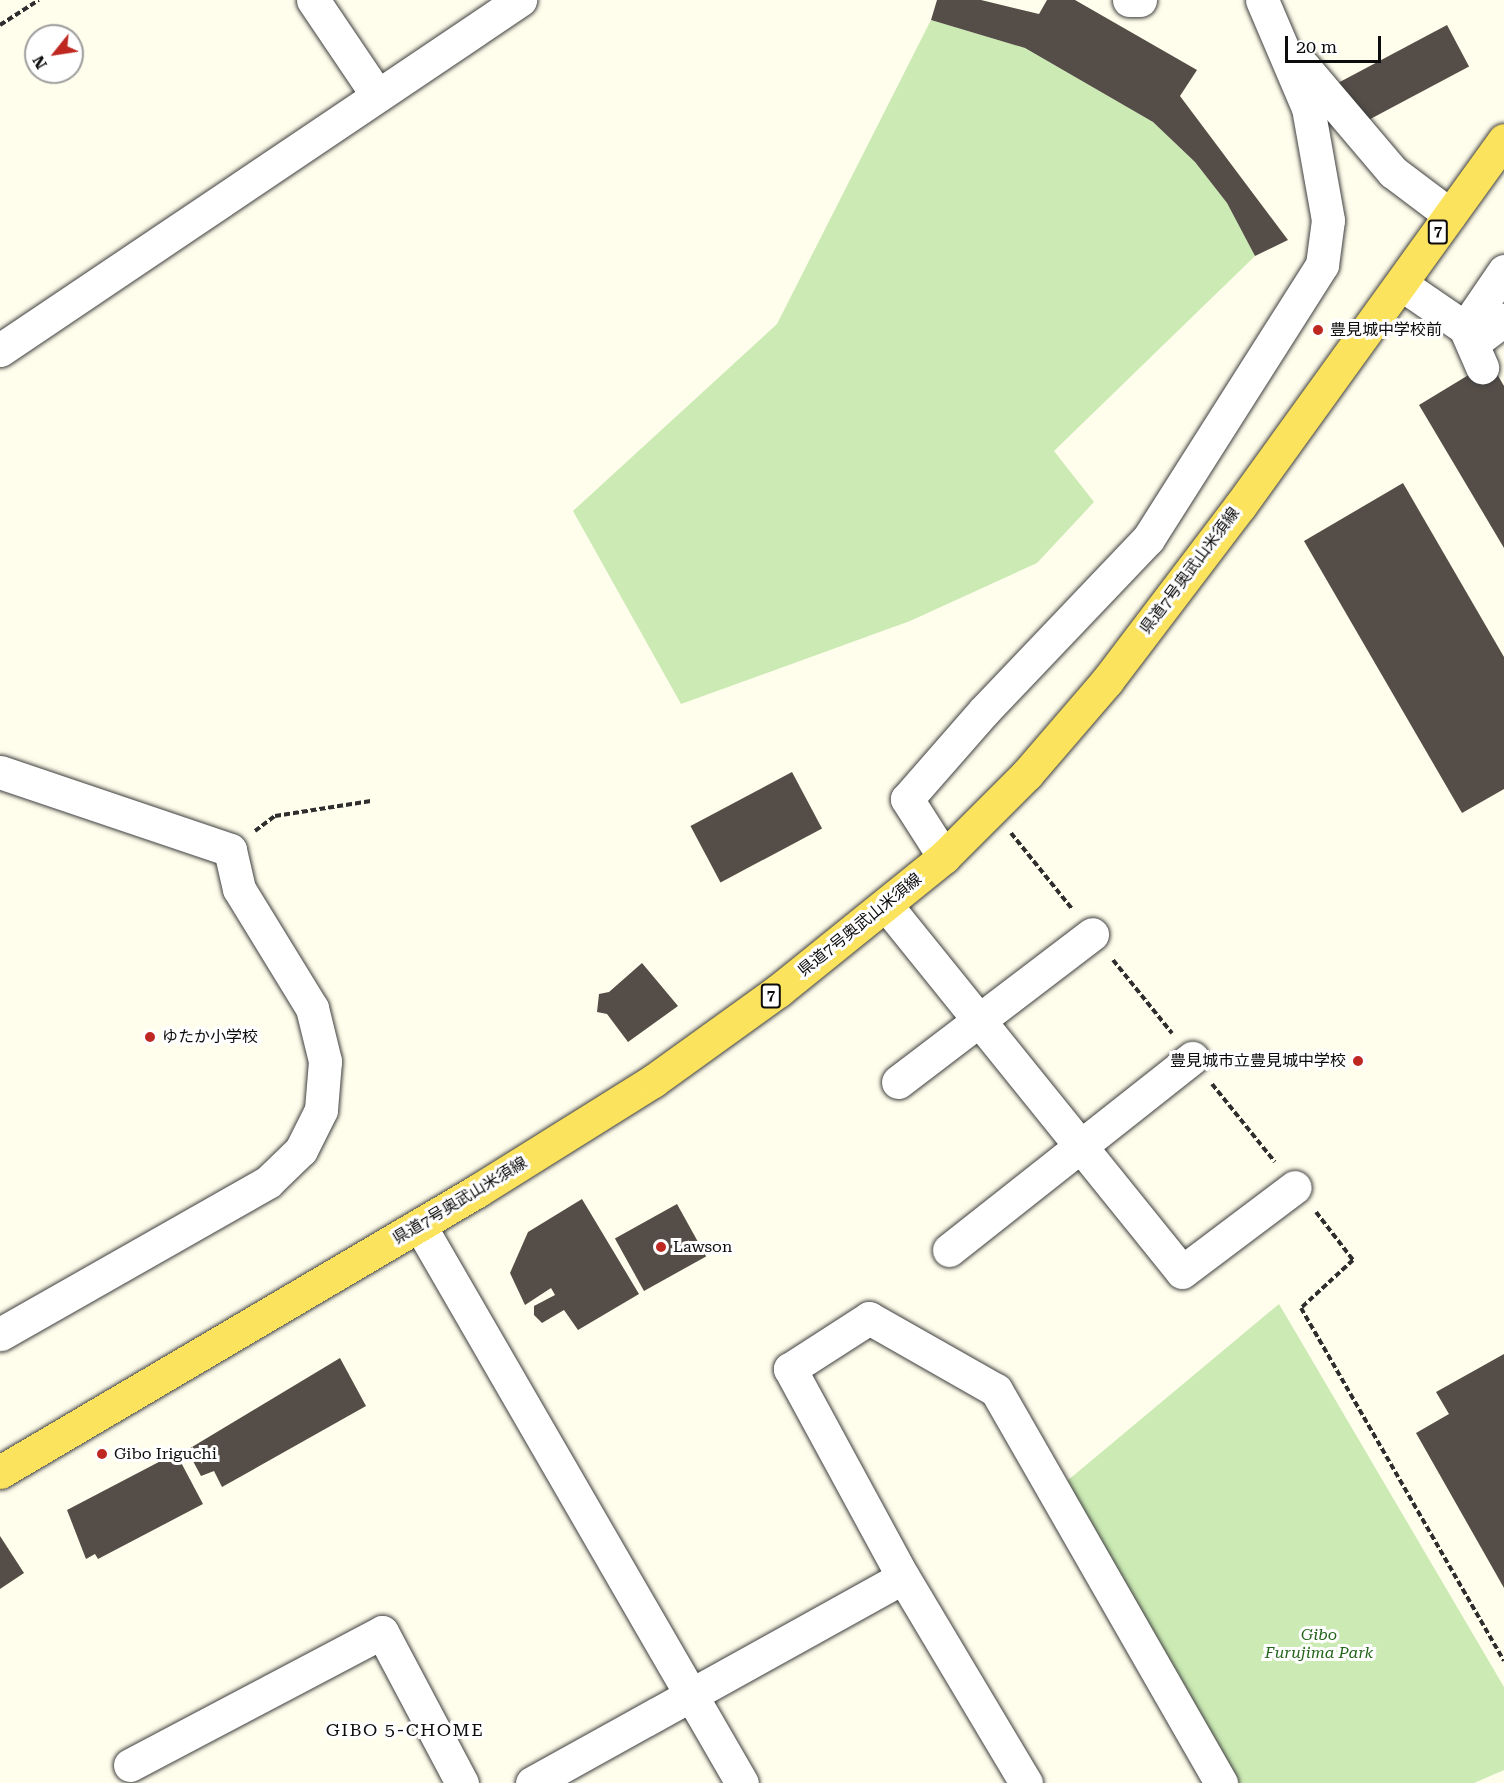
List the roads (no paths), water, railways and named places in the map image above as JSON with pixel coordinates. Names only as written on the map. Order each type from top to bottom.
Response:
[{"type":"main road","name":"県道7号奥武山米須線","points":[[0,1472],[420,1226],[696,1051],[886,905],[944,857],[1027,774],[1107,681],[1401,284],[1504,140]]},
{"type":"street","points":[[313,0],[377,95]]},
{"type":"street","points":[[0,350],[520,0]]},
{"type":"street","points":[[1129,0],[1140,0]]},
{"type":"street","points":[[944,857],[907,799],[1148,539],[1322,265],[1328,220],[1308,108],[1275,36],[1262,0]]},
{"type":"street","points":[[1275,36],[1394,172],[1450,214]]},
{"type":"street","points":[[1473,346],[1504,272]]},
{"type":"street","points":[[1401,284],[1473,346]]},
{"type":"street","points":[[1473,346],[1504,320]]},
{"type":"street","points":[[0,772],[230,850],[239,889],[312,1008],[325,1061],[321,1110],[301,1150],[268,1182],[0,1334]]},
{"type":"street","points":[[886,905],[1182,1272],[1295,1187]]},
{"type":"street","points":[[898,1082],[1092,934]]},
{"type":"street","points":[[949,1250],[1192,1058]]},
{"type":"street","points":[[420,1226],[742,1783]]},
{"type":"street","points":[[1026,1783],[903,1576],[790,1370],[869,1318],[996,1390],[1221,1783]]},
{"type":"street","points":[[532,1783],[903,1576]]},
{"type":"street","points":[[130,1765],[382,1632],[462,1783]]},
{"type":"place","name":"豊見城中学校前","points":[[1318,330]]},
{"type":"place","name":"ゆたか小学校","points":[[150,1037]]},
{"type":"place","name":"豊見城市立豊見城中学校","points":[[1358,1061]]},
{"type":"place","name":"Lawson","points":[[661,1247]]},
{"type":"place","name":"Gibo Iriguchi","points":[[102,1454]]},
{"type":"district","name":"GIBO 5-CHOME","points":[[405,1730]]},
{"type":"park label","name":"Gibo Furujima Park","points":[[1319,1644]]}]
